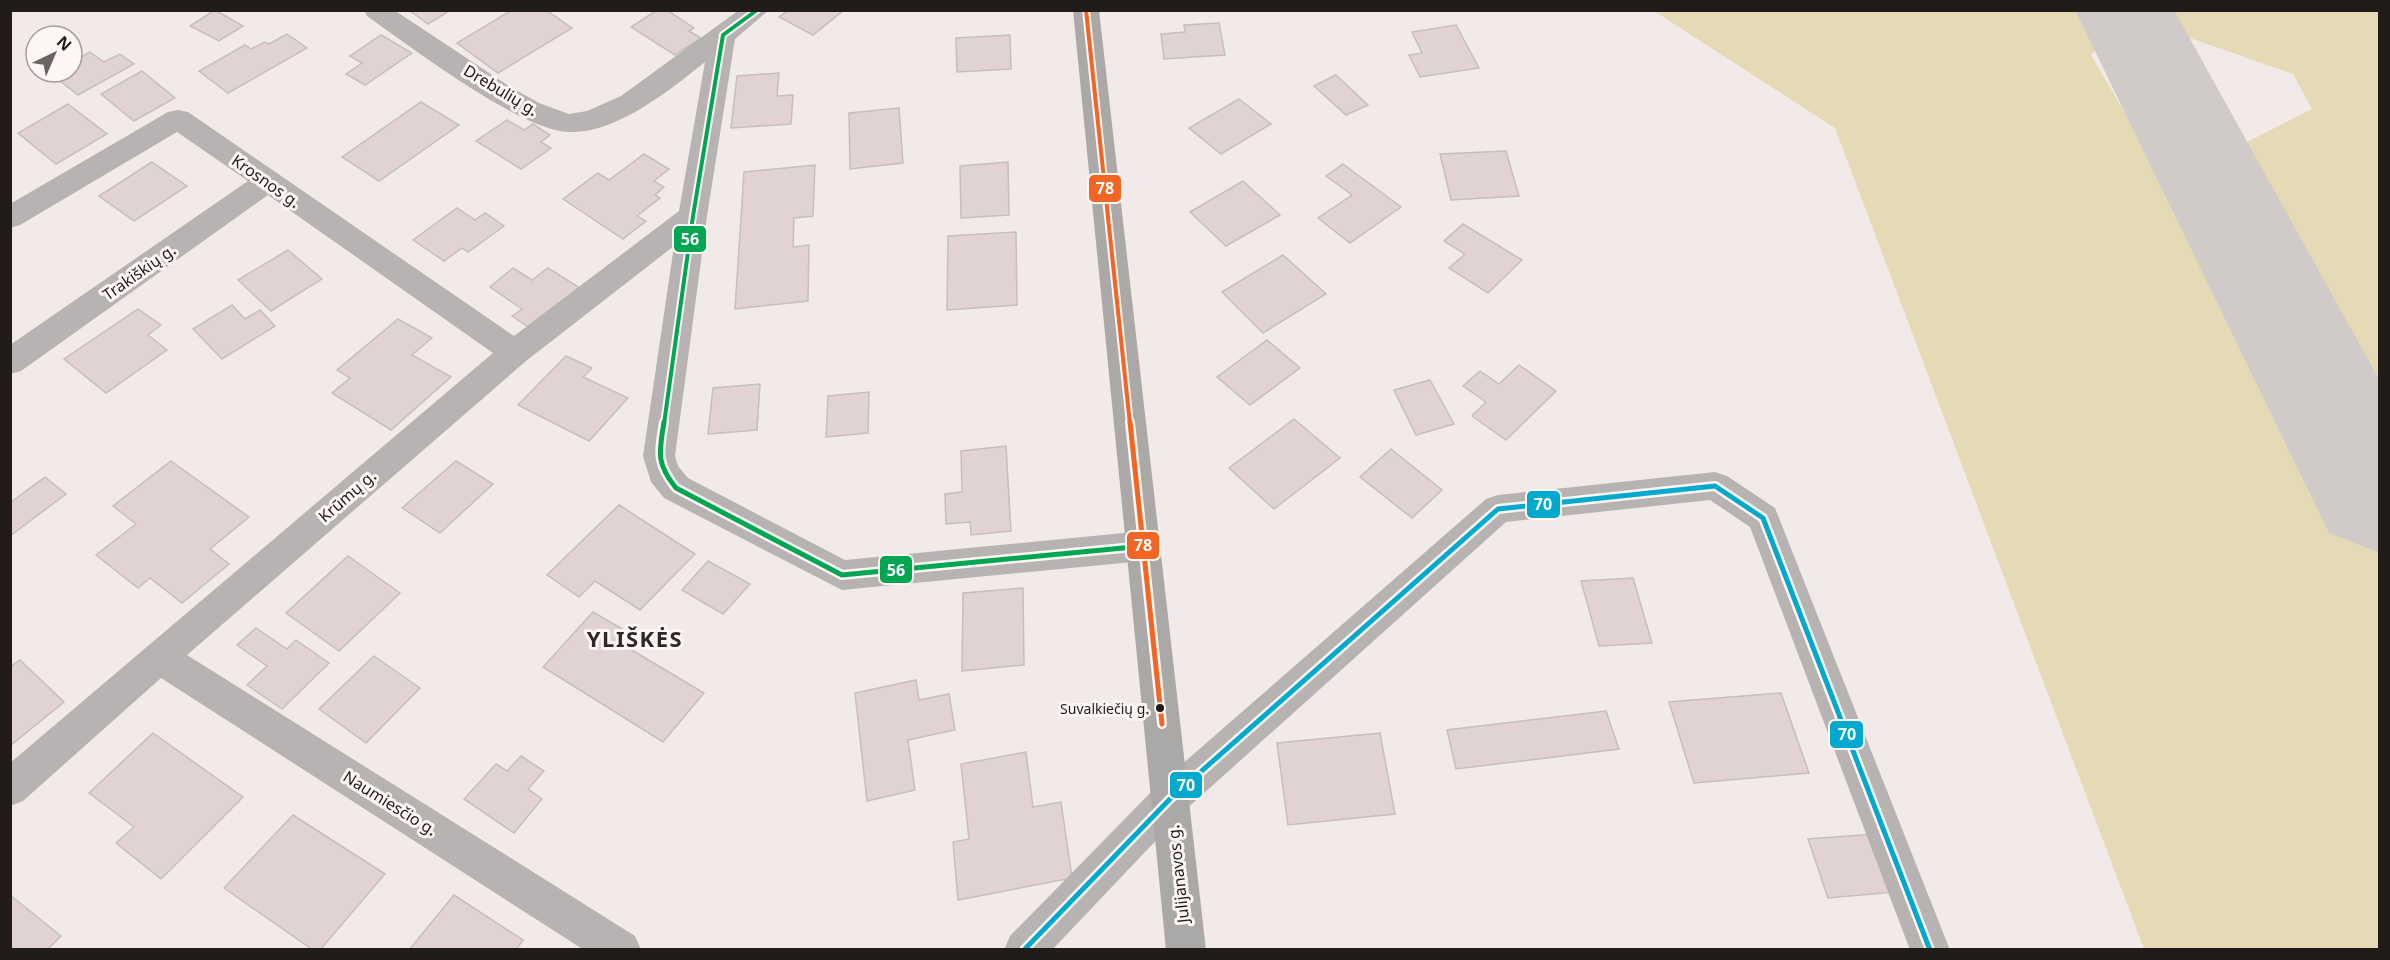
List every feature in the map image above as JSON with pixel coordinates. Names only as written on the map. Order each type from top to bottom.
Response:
[{"type":"main road","name":"Julijanavos g.","points":[[1086,10],[1186,950]]},
{"type":"street","name":"Drebulių g.","points":[[376,10],[530,111],[567,123],[596,118],[640,97],[757,10]]},
{"type":"street","points":[[723,35],[693,216],[660,456],[663,472],[676,488],[842,575],[1144,546]]},
{"type":"street","name":"Krosnos g.","points":[[10,218],[178,118],[267,182],[515,352]]},
{"type":"street","name":"Trakiškių g.","points":[[10,362],[267,182]]},
{"type":"street","name":"Krūmų g.","points":[[10,788],[515,352],[693,216]]},
{"type":"street","points":[[1024,950],[1170,799],[1498,508],[1715,486],[1763,518],[1930,950]]},
{"type":"street","name":"Naumiesčio g.","points":[[159,657],[621,950]]},
{"type":"shaded area","points":[[1654,11],[2099,11],[2111,35],[2091,55],[2134,128],[2164,144],[2358,517],[2379,538],[2379,949],[2144,949],[1835,128]]},
{"type":"shaded area","points":[[2160,11],[2379,11],[2379,408],[2237,147],[2312,109],[2293,74],[2184,36],[2165,23]]},
{"type":"building","points":[[215,10],[243,26],[219,41],[190,26]]},
{"type":"building","points":[[409,10],[451,10],[428,24]]},
{"type":"building","points":[[512,10],[546,10],[572,28],[498,73],[457,43]]},
{"type":"building","points":[[657,10],[667,10],[694,28],[689,31],[701,38],[675,55],[631,27]]},
{"type":"building","points":[[789,10],[844,10],[813,35],[779,17]]},
{"type":"building","points":[[1219,23],[1225,55],[1164,59],[1161,34],[1185,32],[1184,25]]},
{"type":"building","points":[[1456,25],[1479,68],[1420,77],[1409,55],[1422,53],[1412,32]]},
{"type":"building","points":[[287,34],[307,48],[228,93],[199,71],[245,45],[251,49],[265,42],[269,44]]},
{"type":"building","points":[[381,35],[412,53],[365,85],[346,74],[362,63],[350,56]]},
{"type":"building","points":[[1010,35],[1011,69],[957,72],[956,38]]},
{"type":"building","points":[[90,52],[104,62],[120,54],[134,64],[78,95],[64,84],[84,84],[84,55]]},
{"type":"building","points":[[142,71],[175,98],[134,121],[101,94]]},
{"type":"building","points":[[779,73],[777,96],[793,95],[791,124],[731,128],[737,76]]},
{"type":"building","points":[[1336,75],[1368,105],[1346,115],[1314,86]]},
{"type":"building","points":[[1239,99],[1271,124],[1221,154],[1189,128]]},
{"type":"building","points":[[421,102],[459,125],[379,181],[342,157]]},
{"type":"building","points":[[68,104],[107,134],[56,164],[18,133]]},
{"type":"building","points":[[899,108],[903,163],[850,169],[849,113]]},
{"type":"building","points":[[507,120],[524,130],[533,124],[550,135],[541,142],[551,148],[521,169],[476,141]]},
{"type":"building","points":[[1506,151],[1519,196],[1451,200],[1440,154]]},
{"type":"building","points":[[644,154],[669,169],[654,181],[664,187],[655,195],[660,198],[637,216],[646,221],[623,239],[563,199],[598,173],[609,180]]},
{"type":"building","points":[[152,162],[187,186],[134,221],[99,196]]},
{"type":"building","points":[[1008,162],[1009,215],[961,218],[960,166]]},
{"type":"building","points":[[1343,164],[1401,207],[1350,243],[1318,218],[1352,195],[1326,176]]},
{"type":"building","points":[[815,165],[813,216],[794,218],[793,247],[809,245],[808,301],[735,309],[744,172]]},
{"type":"building","points":[[1243,181],[1280,215],[1226,246],[1190,212]]},
{"type":"building","points":[[457,208],[475,220],[485,213],[504,226],[468,252],[462,248],[444,261],[413,240]]},
{"type":"building","points":[[1463,224],[1522,260],[1488,293],[1449,268],[1465,254],[1444,241]]},
{"type":"building","points":[[1016,232],[1017,305],[947,310],[948,236]]},
{"type":"building","points":[[288,250],[322,279],[271,311],[238,280]]},
{"type":"building","points":[[1283,255],[1326,294],[1263,333],[1222,292]]},
{"type":"building","points":[[513,268],[532,280],[548,268],[580,288],[531,329],[512,316],[522,309],[490,287]]},
{"type":"building","points":[[232,305],[245,319],[260,310],[275,326],[222,359],[193,329]]},
{"type":"building","points":[[138,309],[161,325],[148,335],[167,350],[106,393],[64,359]]},
{"type":"building","points":[[398,319],[432,338],[412,355],[451,377],[391,430],[332,393],[350,378],[337,370]]},
{"type":"building","points":[[1267,340],[1300,368],[1250,405],[1217,377]]},
{"type":"building","points":[[566,356],[592,368],[583,377],[628,398],[589,441],[518,405]]},
{"type":"building","points":[[1519,365],[1556,391],[1506,440],[1472,416],[1486,402],[1463,386],[1480,371],[1499,384]]},
{"type":"building","points":[[1430,380],[1454,424],[1416,435],[1394,390]]},
{"type":"building","points":[[760,384],[757,430],[708,434],[713,388]]},
{"type":"building","points":[[869,392],[868,433],[826,437],[828,396]]},
{"type":"building","points":[[1294,419],[1340,458],[1274,509],[1229,468]]},
{"type":"building","points":[[1006,446],[1011,531],[971,535],[970,522],[946,524],[945,494],[962,492],[961,451]]},
{"type":"building","points":[[1391,449],[1442,490],[1412,518],[1360,477]]},
{"type":"building","points":[[171,461],[249,517],[210,549],[229,564],[182,603],[150,578],[138,588],[96,555],[136,524],[113,506]]},
{"type":"building","points":[[456,461],[493,484],[440,533],[402,508]]},
{"type":"building","points":[[45,477],[66,494],[10,536],[10,503]]},
{"type":"building","points":[[619,505],[695,554],[640,610],[595,581],[579,597],[547,575]]},
{"type":"building","points":[[348,556],[400,593],[339,651],[286,613]]},
{"type":"building","points":[[708,561],[750,584],[723,614],[682,590]]},
{"type":"building","points":[[1633,578],[1652,643],[1599,646],[1581,581]]},
{"type":"building","points":[[1023,588],[1024,665],[962,671],[963,593]]},
{"type":"building","points":[[593,612],[624,630],[615,640],[704,693],[663,742],[543,667]]},
{"type":"building","points":[[256,628],[287,649],[296,640],[329,663],[282,709],[247,685],[267,666],[237,645]]},
{"type":"building","points":[[374,656],[420,688],[366,743],[319,709]]},
{"type":"building","points":[[20,660],[64,702],[10,746],[10,667]]},
{"type":"building","points":[[916,680],[919,700],[949,694],[955,730],[908,740],[915,790],[867,801],[855,693]]},
{"type":"building","points":[[1781,693],[1809,773],[1694,783],[1669,702]]},
{"type":"building","points":[[1606,711],[1619,749],[1456,769],[1447,730]]},
{"type":"building","points":[[153,733],[243,797],[161,879],[116,843],[134,827],[89,793]]},
{"type":"building","points":[[1380,733],[1395,814],[1288,825],[1277,743]]},
{"type":"building","points":[[1026,752],[1033,807],[1061,802],[1072,878],[958,900],[953,842],[969,839],[961,764]]},
{"type":"building","points":[[521,756],[544,771],[528,789],[542,799],[514,833],[464,799],[496,764],[507,771]]},
{"type":"building","points":[[293,815],[385,874],[320,950],[313,950],[224,888]]},
{"type":"building","points":[[1874,834],[1894,892],[1828,898],[1808,839]]},
{"type":"building","points":[[10,895],[61,936],[47,950],[10,950]]},
{"type":"building","points":[[454,895],[523,940],[516,950],[409,950]]},
{"type":"taxiway","points":[[2124,10],[2375,494],[2380,498]]},
{"type":"transit line","name":"56","points":[[757,10],[723,35],[693,216],[659,456],[663,472],[676,488],[842,575],[1144,546]]},
{"type":"transit line","name":"78","points":[[1086,10],[1162,724]]},
{"type":"transit line","name":"70","points":[[1024,950],[1170,799],[1498,509],[1715,486],[1763,518],[1930,950]]},
{"type":"place","name":"Suvalkiečių g.","points":[[1160,708]]},
{"type":"district","name":"YLIŠKĖS","points":[[635,638]]}]
